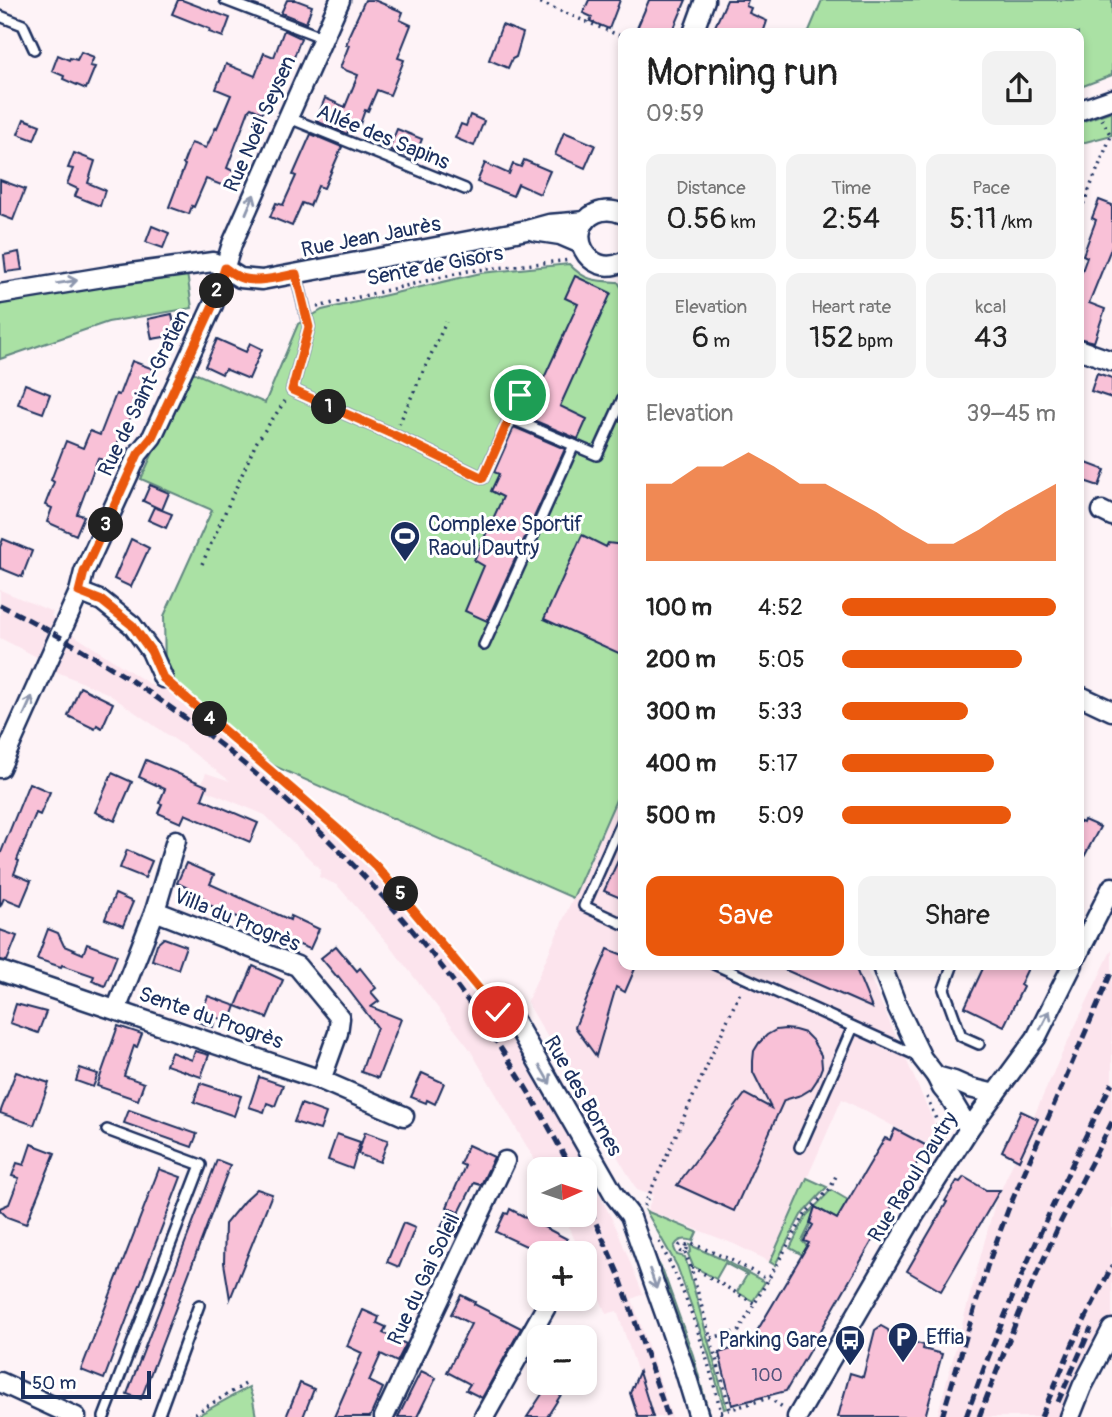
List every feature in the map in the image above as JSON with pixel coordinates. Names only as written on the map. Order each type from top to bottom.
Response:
[{"type":"street","name":"Rue Noël Seysen","points":[[225,268],[232,244],[340,0]]},
{"type":"street","points":[[695,28],[705,0]]},
{"type":"street","points":[[1084,109],[1112,99]]},
{"type":"street","name":"Rue Jean Jaurès","points":[[0,294],[213,262],[240,278],[262,280],[560,222],[586,221],[604,210],[618,212]]},
{"type":"street","points":[[586,221],[577,251],[584,252],[596,263],[618,268]]},
{"type":"street","name":"Rue Jean Jaurès","points":[[527,230],[560,235],[577,251]]},
{"type":"street","name":"Rue de Saint-Gratien","points":[[0,768],[138,454],[152,437],[213,305],[225,268]]},
{"type":"street","points":[[1084,351],[1112,361]]},
{"type":"street","points":[[79,592],[102,601],[132,625],[151,651],[163,678]]},
{"type":"street","points":[[1084,698],[1112,711]]},
{"type":"street","name":"Villa du Progrès","points":[[116,1010],[155,911],[176,840]]},
{"type":"street","points":[[1084,942],[1112,887]]},
{"type":"street","name":"Villa du Progrès","points":[[155,911],[297,966],[340,1018],[338,1033],[321,1080]]},
{"type":"street","points":[[883,970],[922,1058],[970,1129]]},
{"type":"street","name":"Rue Raoul Dautry","points":[[793,1414],[915,1214],[970,1129],[1036,1038],[1070,970]]},
{"type":"street","name":"Sente du Progrès","points":[[0,971],[321,1080],[404,1116]]},
{"type":"street","name":"Rue des Bornes","points":[[511,1016],[615,1196],[630,1215],[699,1417]]},
{"type":"street","points":[[936,1076],[995,1094]]},
{"type":"street","name":"Rue du Gai Soleil","points":[[384,1417],[505,1161]]},
{"type":"street","points":[[484,1417],[544,1311]]},
{"type":"street","points":[[1070,1417],[1082,1387],[1106,1351],[1112,1329]]},
{"type":"street","points":[[0,1382],[76,1417]]},
{"type":"lane","points":[[225,0],[324,38]]},
{"type":"lane","points":[[0,16],[23,25],[34,49]]},
{"type":"lane","name":"Allée des Sapins","points":[[287,117],[466,189]]},
{"type":"lane","points":[[296,274],[309,327],[292,390],[483,478],[520,395]]},
{"type":"lane","points":[[510,418],[597,455],[618,409]]},
{"type":"lane","points":[[484,645],[574,445]]},
{"type":"lane","points":[[618,829],[584,906],[618,922]]},
{"type":"lane","points":[[727,970],[922,1058]]},
{"type":"lane","points":[[951,970],[944,989],[961,1035],[979,1044]]},
{"type":"lane","points":[[800,1147],[853,1027]]},
{"type":"lane","points":[[104,1417],[201,1165],[107,1130]]},
{"type":"lane","points":[[158,1417],[200,1305]]},
{"type":"path","points":[[534,0],[618,35]]},
{"type":"path","points":[[1084,202],[1111,136],[1099,113]]},
{"type":"path","name":"Sente de Gisors","points":[[305,310],[468,271],[577,251]]},
{"type":"path","points":[[394,435],[446,322]]},
{"type":"path","points":[[202,564],[256,443],[292,390]]},
{"type":"path","points":[[163,678],[342,833],[377,867],[498,1012],[511,1016]]},
{"type":"path","points":[[644,1213],[644,1205],[742,989]]},
{"type":"path","points":[[925,1095],[947,1147]]},
{"type":"path","points":[[711,1338],[739,1331],[806,1213],[830,1189],[836,1176]]},
{"type":"path","points":[[655,1235],[673,1267],[706,1356],[722,1415],[730,1409],[769,1398],[793,1414]]},
{"type":"path","points":[[730,1409],[691,1268],[685,1252],[681,1252],[679,1247],[691,1243],[769,1280]]},
{"type":"path","points":[[691,1268],[755,1304]]},
{"type":"path","points":[[189,1417],[247,1383]]},
{"type":"shaded area","points":[[0,590],[53,612],[51,616],[55,618],[52,624],[69,632],[159,690],[166,686],[367,863],[512,1037],[580,1157],[533,1157],[469,1048],[390,946],[337,885],[319,877],[321,870],[265,815],[200,788],[206,773],[230,781],[107,693],[55,671],[60,658],[41,648],[37,657],[0,638]]},
{"type":"shaded area","points":[[618,795],[618,970],[867,970],[940,1136],[940,1151],[842,1099],[770,1262],[734,1244],[647,1210],[653,1196],[637,1190],[527,1002]]},
{"type":"shaded area","points":[[1112,949],[1112,1321],[1071,1390],[1061,1417],[937,1417],[995,1203]]},
{"type":"shaded area","points":[[597,1190],[616,1227],[643,1294],[632,1299],[672,1417],[653,1417],[617,1311],[606,1314],[597,1292],[597,1241],[575,1241],[569,1227],[597,1227]]},
{"type":"green space","points":[[822,0],[1112,0],[1112,75],[1084,86],[1084,28],[810,28]]},
{"type":"green space","points":[[1112,111],[1112,135],[1084,142],[1084,121]]},
{"type":"green space","name":"Complexe Sportif Raoul Dautry","points":[[569,264],[591,279],[618,282],[618,795],[573,898],[274,766],[218,723],[181,691],[165,672],[164,616],[212,510],[141,479],[190,371],[265,403],[298,324],[322,310],[481,273]]},
{"type":"green space","points":[[187,273],[192,308],[108,322],[0,359],[0,301]]},
{"type":"green space","points":[[807,1178],[827,1187],[801,1215],[775,1265],[770,1262]]},
{"type":"green space","points":[[831,1190],[848,1200],[837,1219],[815,1207],[802,1241],[814,1253],[812,1260],[790,1248],[806,1216]]},
{"type":"green space","points":[[646,1211],[697,1232],[693,1241],[682,1240],[674,1248],[677,1255],[685,1257],[727,1408],[724,1409],[708,1352],[677,1266]]},
{"type":"green space","points":[[644,1239],[663,1271],[693,1355],[709,1414],[706,1414]]},
{"type":"green space","points":[[690,1245],[765,1282],[753,1301],[737,1292],[747,1275],[725,1263],[716,1279],[693,1266],[688,1254],[691,1251]]},
{"type":"green space","points":[[249,1387],[256,1417],[195,1417]]},
{"type":"building","points":[[178,0],[230,18],[223,37],[172,14]]},
{"type":"building","points":[[287,0],[296,0],[312,6],[306,23],[281,13]]},
{"type":"building","points":[[365,0],[374,0],[403,12],[400,20],[411,25],[398,58],[404,60],[390,95],[377,90],[360,124],[351,124],[347,134],[316,121],[325,98],[345,107],[358,75],[340,68],[349,45],[346,44],[348,37]]},
{"type":"building","points":[[589,0],[620,0],[609,29],[590,21],[592,17],[583,13]]},
{"type":"building","points":[[649,0],[686,0],[674,28],[637,28]]},
{"type":"building","points":[[727,0],[748,0],[746,6],[751,8],[749,13],[767,21],[765,28],[714,28]]},
{"type":"building","points":[[502,25],[523,33],[516,57],[508,68],[489,60]]},
{"type":"building","points":[[284,30],[301,38],[293,60],[290,59],[283,75],[278,73],[262,113],[251,108],[249,110],[227,168],[235,172],[229,188],[206,179],[189,214],[169,207],[191,143],[206,148],[231,95],[216,89],[226,64],[255,76],[264,53],[274,57]]},
{"type":"building","points":[[81,52],[94,57],[90,66],[95,67],[86,89],[52,71],[58,55],[77,60]]},
{"type":"building","points":[[470,115],[484,121],[474,146],[455,138],[461,124],[466,126]]},
{"type":"building","points":[[24,119],[40,125],[34,140],[18,134]]},
{"type":"building","points":[[397,129],[422,139],[414,159],[389,149]]},
{"type":"building","points":[[564,132],[595,145],[585,168],[555,155]]},
{"type":"building","points":[[311,134],[342,147],[324,188],[318,186],[310,206],[302,203],[292,226],[270,217],[276,203],[283,205]]},
{"type":"building","points":[[74,153],[95,161],[88,183],[105,190],[100,206],[75,196],[78,189],[67,184],[73,169],[68,168]]},
{"type":"building","points":[[524,160],[550,171],[540,194],[518,184],[513,196],[477,182],[485,163],[509,174],[513,164],[521,167]]},
{"type":"building","points":[[0,180],[25,189],[13,220],[0,215]]},
{"type":"building","points":[[1099,200],[1112,205],[1112,246],[1089,303],[1105,309],[1094,342],[1084,340],[1084,265],[1087,257],[1084,252],[1096,220],[1092,218]]},
{"type":"building","points":[[152,226],[169,233],[163,248],[146,242]]},
{"type":"building","points":[[19,252],[22,270],[6,272],[4,255]]},
{"type":"building","points":[[575,276],[611,293],[560,406],[587,419],[578,439],[526,417],[578,304],[565,298]]},
{"type":"building","points":[[172,314],[176,335],[152,339],[148,319]]},
{"type":"building","points":[[217,339],[246,352],[250,343],[262,349],[249,379],[225,369],[222,374],[205,366]]},
{"type":"building","points":[[132,361],[156,370],[151,382],[145,380],[110,463],[98,458],[77,514],[84,516],[76,535],[47,522],[52,508],[45,505],[54,482],[51,480],[66,441],[83,448],[90,431],[100,435]]},
{"type":"building","points":[[1097,373],[1112,378],[1112,398],[1091,391]]},
{"type":"building","points":[[25,384],[50,394],[43,413],[18,404]]},
{"type":"building","points":[[514,427],[565,449],[487,621],[465,611],[484,566],[474,560],[503,497],[491,491],[499,474],[494,472]]},
{"type":"building","points":[[1084,462],[1105,470],[1099,486],[1084,481]]},
{"type":"building","points":[[150,485],[169,493],[162,510],[143,501]]},
{"type":"building","points":[[154,507],[172,514],[166,528],[148,520]]},
{"type":"building","points":[[582,535],[606,547],[608,543],[618,544],[618,653],[544,619]]},
{"type":"building","points":[[3,539],[32,551],[22,577],[0,568],[0,547]]},
{"type":"building","points":[[131,539],[149,548],[131,587],[114,579]]},
{"type":"building","points":[[80,687],[113,703],[102,728],[97,725],[95,729],[68,716]]},
{"type":"building","points":[[146,760],[207,786],[202,799],[258,823],[250,842],[185,814],[181,823],[158,813],[165,789],[139,777]]},
{"type":"building","points":[[112,773],[132,782],[115,821],[95,812]]},
{"type":"building","points":[[29,783],[50,792],[40,815],[36,813],[14,874],[31,881],[21,905],[4,898],[0,907],[0,855]]},
{"type":"building","points":[[1084,820],[1100,827],[1084,857]]},
{"type":"building","points":[[127,850],[152,861],[145,878],[120,868]]},
{"type":"building","points":[[618,861],[618,897],[604,891]]},
{"type":"building","points":[[186,863],[214,875],[210,884],[290,920],[291,916],[319,929],[310,949],[244,926],[247,921],[202,902],[204,898],[177,883]]},
{"type":"building","points":[[115,894],[133,902],[123,926],[105,919]]},
{"type":"building","points":[[48,929],[58,933],[64,946],[83,954],[87,944],[117,955],[105,986],[92,981],[94,976],[37,959]]},
{"type":"building","points":[[0,930],[17,936],[7,961],[0,960]]},
{"type":"building","points":[[164,938],[186,946],[178,969],[152,960],[157,944]]},
{"type":"building","points":[[336,946],[357,971],[360,968],[376,988],[371,992],[379,1001],[371,1007],[401,1019],[378,1078],[361,1072],[377,1027],[321,958]]},
{"type":"building","points":[[608,949],[618,953],[618,970],[634,970],[625,992],[616,987],[596,1056],[575,1027]]},
{"type":"building","points":[[253,966],[283,980],[267,1018],[236,1006]]},
{"type":"building","points":[[786,970],[856,970],[872,1008]]},
{"type":"building","points":[[982,970],[1027,970],[1020,985],[1023,987],[1004,1026],[965,1007]]},
{"type":"building","points":[[208,996],[236,1006],[230,1022],[215,1017],[213,1027],[198,1022]]},
{"type":"building","points":[[16,1004],[46,1012],[38,1033],[10,1023]]},
{"type":"building","points":[[118,1026],[142,1034],[137,1047],[134,1046],[124,1076],[144,1083],[138,1100],[97,1086]]},
{"type":"building","points":[[785,1029],[805,1033],[812,1040],[821,1055],[822,1067],[811,1089],[784,1100],[734,1211],[677,1185],[745,1094],[771,1108],[753,1072],[754,1051],[767,1035]]},
{"type":"building","points":[[195,1051],[209,1055],[201,1077],[166,1065],[171,1052],[192,1060]]},
{"type":"building","points":[[80,1068],[98,1074],[93,1087],[76,1081]]},
{"type":"building","points":[[16,1072],[49,1083],[34,1125],[0,1113]]},
{"type":"building","points":[[422,1073],[444,1083],[435,1104],[411,1097]]},
{"type":"building","points":[[259,1077],[283,1085],[275,1106],[267,1103],[264,1112],[249,1107]]},
{"type":"building","points":[[200,1083],[241,1096],[234,1116],[194,1102]]},
{"type":"building","points":[[301,1104],[326,1113],[320,1130],[294,1122]]},
{"type":"building","points":[[129,1110],[197,1134],[192,1147],[124,1123]]},
{"type":"building","points":[[1021,1111],[1038,1119],[1019,1160],[1002,1151]]},
{"type":"building","points":[[895,1129],[927,1146],[786,1391],[732,1405],[719,1353],[750,1343],[809,1243],[804,1241],[813,1225],[810,1223],[815,1207],[837,1219],[885,1138],[890,1140]]},
{"type":"building","points":[[365,1132],[388,1140],[380,1162],[358,1154]]},
{"type":"building","points":[[337,1134],[360,1142],[352,1169],[328,1160]]},
{"type":"building","points":[[31,1144],[55,1153],[26,1224],[7,1217],[0,1208],[9,1204],[19,1178],[12,1176],[17,1163],[24,1165]]},
{"type":"building","points":[[468,1145],[494,1157],[481,1185],[474,1183],[459,1213],[447,1207],[465,1166],[460,1164]]},
{"type":"building","points":[[217,1160],[230,1165],[141,1399],[127,1394]]},
{"type":"building","points":[[159,1169],[181,1177],[104,1379],[81,1370]]},
{"type":"building","points":[[964,1177],[986,1190],[1000,1190],[941,1291],[907,1271],[957,1181],[960,1182]]},
{"type":"building","points":[[257,1189],[272,1194],[230,1299],[224,1263],[225,1224]]},
{"type":"building","points":[[510,1209],[527,1218],[527,1227],[544,1227],[567,1239],[527,1241],[527,1246],[496,1232],[505,1213],[508,1214]]},
{"type":"building","points":[[449,1210],[465,1218],[456,1237],[440,1230]]},
{"type":"building","points":[[403,1223],[415,1228],[399,1267],[387,1262]]},
{"type":"building","points":[[461,1295],[521,1328],[482,1398],[466,1390],[470,1384],[447,1372],[471,1324],[451,1314]]},
{"type":"building","points":[[363,1310],[379,1317],[377,1323],[386,1327],[383,1333],[406,1344],[397,1362],[381,1354],[369,1381],[383,1388],[370,1417],[334,1417],[362,1353],[347,1346]]},
{"type":"building","name":"Effia","points":[[881,1326],[888,1330],[890,1336],[924,1345],[923,1349],[942,1354],[925,1417],[838,1417],[850,1373],[863,1377],[875,1330]]},
{"type":"building","points":[[421,1371],[436,1378],[417,1417],[398,1417]]},
{"type":"building","points":[[639,1372],[653,1417],[638,1417],[630,1393]]},
{"type":"building","points":[[300,1383],[314,1389],[303,1417],[286,1417]]},
{"type":"building","points":[[541,1395],[561,1395],[547,1417],[527,1417]]},
{"type":"railway","points":[[0,605],[88,654],[173,710],[254,772],[330,842],[400,916],[464,996],[522,1081],[564,1157]]},
{"type":"railway","points":[[942,1417],[987,1267],[1008,1210],[1112,971]]},
{"type":"railway","points":[[966,1417],[1034,1248],[1112,1083]]},
{"type":"railway","points":[[979,1417],[1019,1314],[1059,1225],[1112,1122]]},
{"type":"railway","points":[[597,1225],[619,1275],[668,1417]]},
{"type":"railway","points":[[1041,1417],[1073,1343],[1112,1266]]},
{"type":"railway","points":[[1058,1402],[1091,1328]]},
{"type":"place","name":"Complexe Sportif Raoul Dautry","points":[[405,563]]},
{"type":"place","name":"Effia","points":[[903,1364]]},
{"type":"place","name":"Parking Gare","points":[[850,1367]]},
{"type":"route","points":[[498,1012],[377,867],[342,833],[163,678],[151,651],[132,625],[102,601],[79,592],[84,572],[138,454],[152,437],[213,305],[225,268],[240,278],[262,280],[296,274],[309,327],[292,390],[483,478],[520,395]]}]
